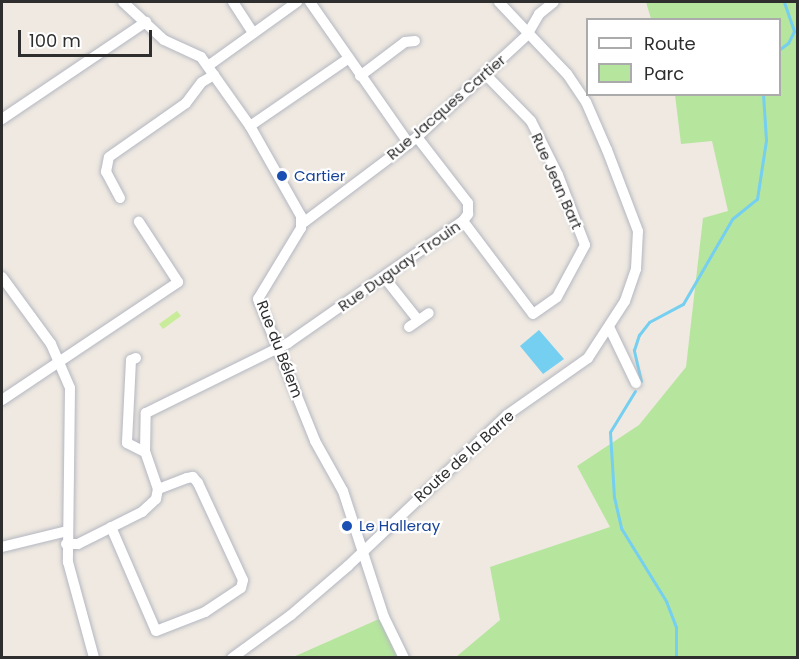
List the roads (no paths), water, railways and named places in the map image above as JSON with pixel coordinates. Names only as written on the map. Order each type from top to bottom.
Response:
[{"type":"street","points":[[123,2],[170,43],[195,51],[250,126],[303,223]]},
{"type":"street","points":[[233,2],[253,33]]},
{"type":"street","points":[[120,198],[106,172],[109,157],[186,104],[211,71],[253,33],[297,2]]},
{"type":"street","points":[[310,2],[360,76],[413,140]]},
{"type":"street","name":"Route de la Barre","points":[[232,657],[291,615],[362,552],[507,415],[588,358],[610,329],[636,269],[638,231],[586,102],[530,32],[500,2]]},
{"type":"street","name":"Rue Jacques Cartier","points":[[303,223],[413,140],[530,32],[539,14],[554,2]]},
{"type":"street","points":[[2,119],[146,22]]},
{"type":"street","points":[[360,76],[405,42],[415,41]]},
{"type":"street","points":[[250,126],[349,58]]},
{"type":"street","name":"Rue Jean Bart","points":[[463,221],[533,314],[557,297],[585,245],[558,175],[531,122],[486,74]]},
{"type":"street","name":"Rue Duguay-Trouin","points":[[145,452],[146,413],[279,348],[463,221],[468,214],[468,203],[413,140]]},
{"type":"street","points":[[2,400],[43,371],[62,363],[178,282],[139,222]]},
{"type":"street","name":"Rue du Bélem","points":[[303,223],[258,299],[315,441],[343,491],[384,617],[404,657]]},
{"type":"street","points":[[384,277],[413,323],[429,313]]},
{"type":"street","points":[[2,278],[6,295],[62,363],[70,388],[72,422],[66,544],[71,579],[94,657]]},
{"type":"street","points":[[610,329],[636,383]]},
{"type":"street","points":[[136,358],[131,360],[127,442],[145,452],[159,489]]},
{"type":"street","points":[[66,544],[78,544],[111,527],[151,506],[159,489],[194,477],[243,580],[241,588],[205,612],[156,631],[111,527]]},
{"type":"street","points":[[2,547],[67,531]]},
{"type":"water","points":[[539,330],[564,359],[543,374],[520,346]]},
{"type":"waterway","points":[[781,48],[788,43],[794,31],[784,2]]},
{"type":"waterway","points":[[641,381],[634,350],[639,335],[649,322],[683,304],[732,219],[757,199],[766,140],[763,96]]},
{"type":"waterway","points":[[635,391],[610,432],[614,497],[621,528],[666,601],[676,627],[676,658]]},
{"type":"place","name":"Cartier","points":[[282,176]]},
{"type":"place","name":"Le Halleray","points":[[347,526]]}]
